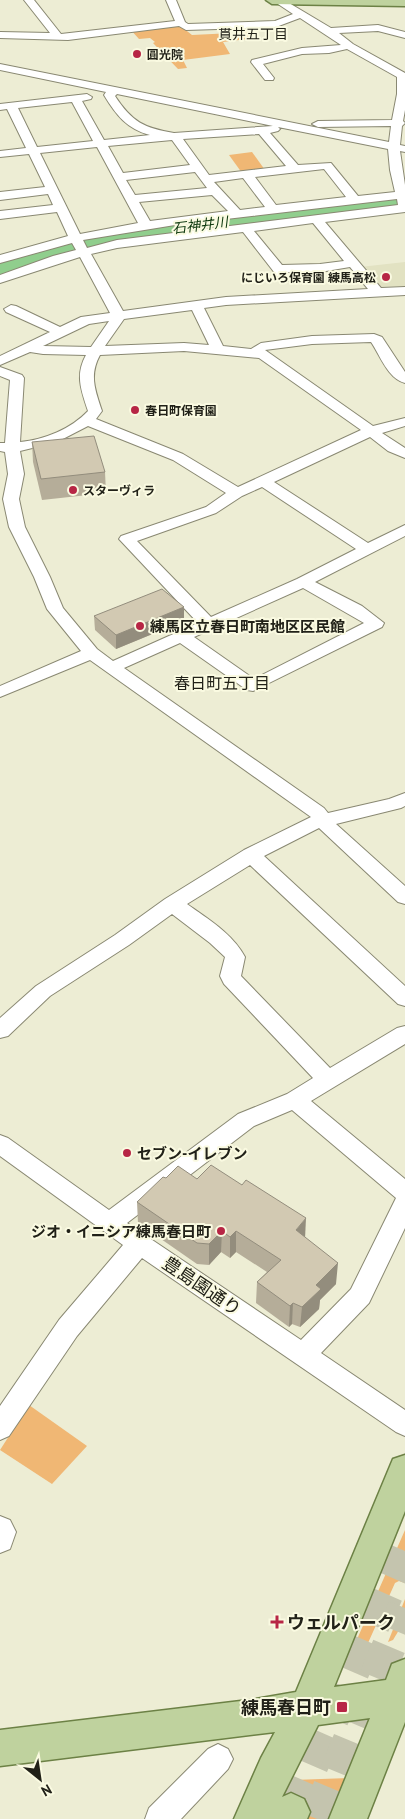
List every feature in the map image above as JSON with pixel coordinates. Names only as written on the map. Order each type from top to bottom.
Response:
[{"type":"main road","points":[[272,0],[405,2]]},
{"type":"main road","points":[[253,1819],[274,1771],[307,1708],[405,1470]]},
{"type":"main road","points":[[0,1748],[249,1718],[402,1690]]},
{"type":"main road","points":[[348,1819],[402,1690]]},
{"type":"street","points":[[29,0],[57,36]]},
{"type":"street","points":[[171,0],[181,23],[186,27],[276,24],[301,14]]},
{"type":"street","points":[[277,0],[329,31],[349,46],[400,74],[404,80],[404,94],[399,123],[397,176],[404,201]]},
{"type":"street","points":[[0,35],[57,36],[181,23]]},
{"type":"street","points":[[274,35],[276,24]]},
{"type":"street","points":[[329,31],[371,27],[382,28],[405,36]]},
{"type":"street","points":[[9,44],[25,36]]},
{"type":"street","points":[[290,44],[302,51]]},
{"type":"street","points":[[268,78],[256,62],[302,51],[329,50],[349,46]]},
{"type":"street","points":[[0,67],[113,93],[295,126],[399,148]]},
{"type":"street","points":[[113,93],[6,106],[33,150],[74,237],[119,316]]},
{"type":"street","points":[[113,93],[124,118],[132,124],[144,131],[174,137],[215,191],[237,214]]},
{"type":"street","points":[[76,99],[145,224]]},
{"type":"street","points":[[0,154],[343,122],[399,123]]},
{"type":"street","points":[[262,130],[295,169]]},
{"type":"street","points":[[207,179],[327,165],[354,199]]},
{"type":"street","points":[[118,177],[198,168]]},
{"type":"street","points":[[247,175],[273,209]]},
{"type":"street","points":[[0,196],[52,190]]},
{"type":"street","points":[[131,199],[215,191]]},
{"type":"street","points":[[0,259],[35,247],[74,237],[145,224],[354,199],[404,201]]},
{"type":"street","points":[[0,279],[83,251],[148,238],[316,219],[404,201]]},
{"type":"street","points":[[0,215],[60,208]]},
{"type":"street","points":[[316,219],[378,293]]},
{"type":"street","points":[[245,227],[288,280]]},
{"type":"street","points":[[279,268],[320,268],[353,263]]},
{"type":"street","points":[[0,361],[86,320],[226,301],[405,291]]},
{"type":"street","points":[[196,305],[218,350]]},
{"type":"street","points":[[11,309],[60,332]]},
{"type":"street","points":[[7,456],[62,435],[87,420],[95,411],[88,388],[86,373],[88,363],[119,316]]},
{"type":"street","points":[[254,353],[261,347],[312,340],[374,338],[395,370],[405,379]]},
{"type":"street","points":[[0,345],[22,350],[176,347],[263,354],[346,410],[393,448],[405,454]]},
{"type":"street","points":[[0,371],[17,378],[7,456],[16,474],[11,499],[17,527],[42,577],[55,609],[91,653],[317,812],[322,821],[405,897]]},
{"type":"street","points":[[87,420],[178,457],[237,493]]},
{"type":"street","points":[[210,625],[127,539],[211,510],[237,493],[371,431],[405,422]]},
{"type":"street","points":[[263,481],[368,550]]},
{"type":"street","points":[[111,668],[303,582],[405,530]]},
{"type":"street","points":[[182,637],[253,686],[376,623],[356,610],[303,582]]},
{"type":"street","points":[[0,692],[91,653]]},
{"type":"street","points":[[0,1030],[43,991],[122,940],[172,904],[251,856],[304,828],[322,821],[405,800]]},
{"type":"street","points":[[251,856],[405,998]]},
{"type":"street","points":[[172,904],[217,938],[233,953],[235,958],[230,974],[231,979],[328,1080]]},
{"type":"street","points":[[109,1223],[246,1120],[295,1100],[405,1034]]},
{"type":"street","points":[[295,1100],[405,1192]]},
{"type":"street","name":"豊島園通り","points":[[0,1144],[139,1244],[405,1424]]},
{"type":"street","points":[[303,1354],[360,1296],[405,1204]]},
{"type":"street","points":[[0,1428],[68,1328],[139,1244]]},
{"type":"street","points":[[0,1529],[3,1532],[0,1540]]},
{"type":"street","points":[[160,1819],[218,1759]]},
{"type":"shaded area","points":[[178,24],[192,35],[253,32],[255,38],[223,42],[230,54],[183,60],[187,68],[178,69],[153,43],[155,42],[150,38],[139,39],[130,29]]},
{"type":"shaded area","points":[[252,152],[265,170],[242,173],[229,155]]},
{"type":"shaded area","name":"にじいろ保育園 練馬高松","points":[[405,262],[405,286],[376,287],[360,267]]},
{"type":"shaded area","points":[[29,1405],[87,1446],[52,1484],[0,1450]]},
{"type":"shaded area","points":[[405,1530],[405,1583],[399,1581],[395,1583],[368,1643],[360,1643],[358,1637]]},
{"type":"shaded area","points":[[405,1599],[405,1620],[393,1640],[388,1642]]},
{"type":"shaded area","points":[[349,1778],[333,1819],[305,1819],[279,1806],[293,1780]]},
{"type":"building","points":[[94,436],[105,472],[41,479],[32,442]]},
{"type":"building","points":[[162,589],[184,607],[116,635],[94,616]]},
{"type":"building","points":[[211,1165],[242,1185],[246,1180],[306,1218],[296,1230],[338,1263],[316,1285],[321,1289],[302,1307],[293,1303],[290,1306],[257,1282],[281,1260],[236,1231],[230,1237],[222,1231],[209,1244],[197,1243],[137,1202],[163,1177],[166,1178],[178,1166],[197,1179]]},
{"type":"waterway","name":"石神井川","points":[[0,271],[45,254],[105,240],[164,230],[405,202]]},
{"type":"tunnel","points":[[291,1812],[405,1551]]},
{"type":"tunnel","points":[[317,1819],[405,1608]]},
{"type":"place","name":"圓光院","points":[[137,54]]},
{"type":"place","name":"にじいろ保育園 練馬高松","points":[[386,277]]},
{"type":"place","name":"春日町保育園","points":[[135,410]]},
{"type":"place","name":"スターヴィラ","points":[[73,490]]},
{"type":"place","name":"練馬区立春日町南地区区民館","points":[[140,626]]},
{"type":"place","name":"セブン-イレブン","points":[[127,1153]]},
{"type":"place","name":"ジオ・イニシア練馬春日町","points":[[221,1231]]},
{"type":"place","name":"ウェルパーク","points":[[277,1622]]},
{"type":"place","name":"練馬春日町","points":[[342,1707]]},
{"type":"district","name":"貫井五丁目","points":[[253,34]]},
{"type":"district","name":"春日町五丁目","points":[[222,683]]}]
